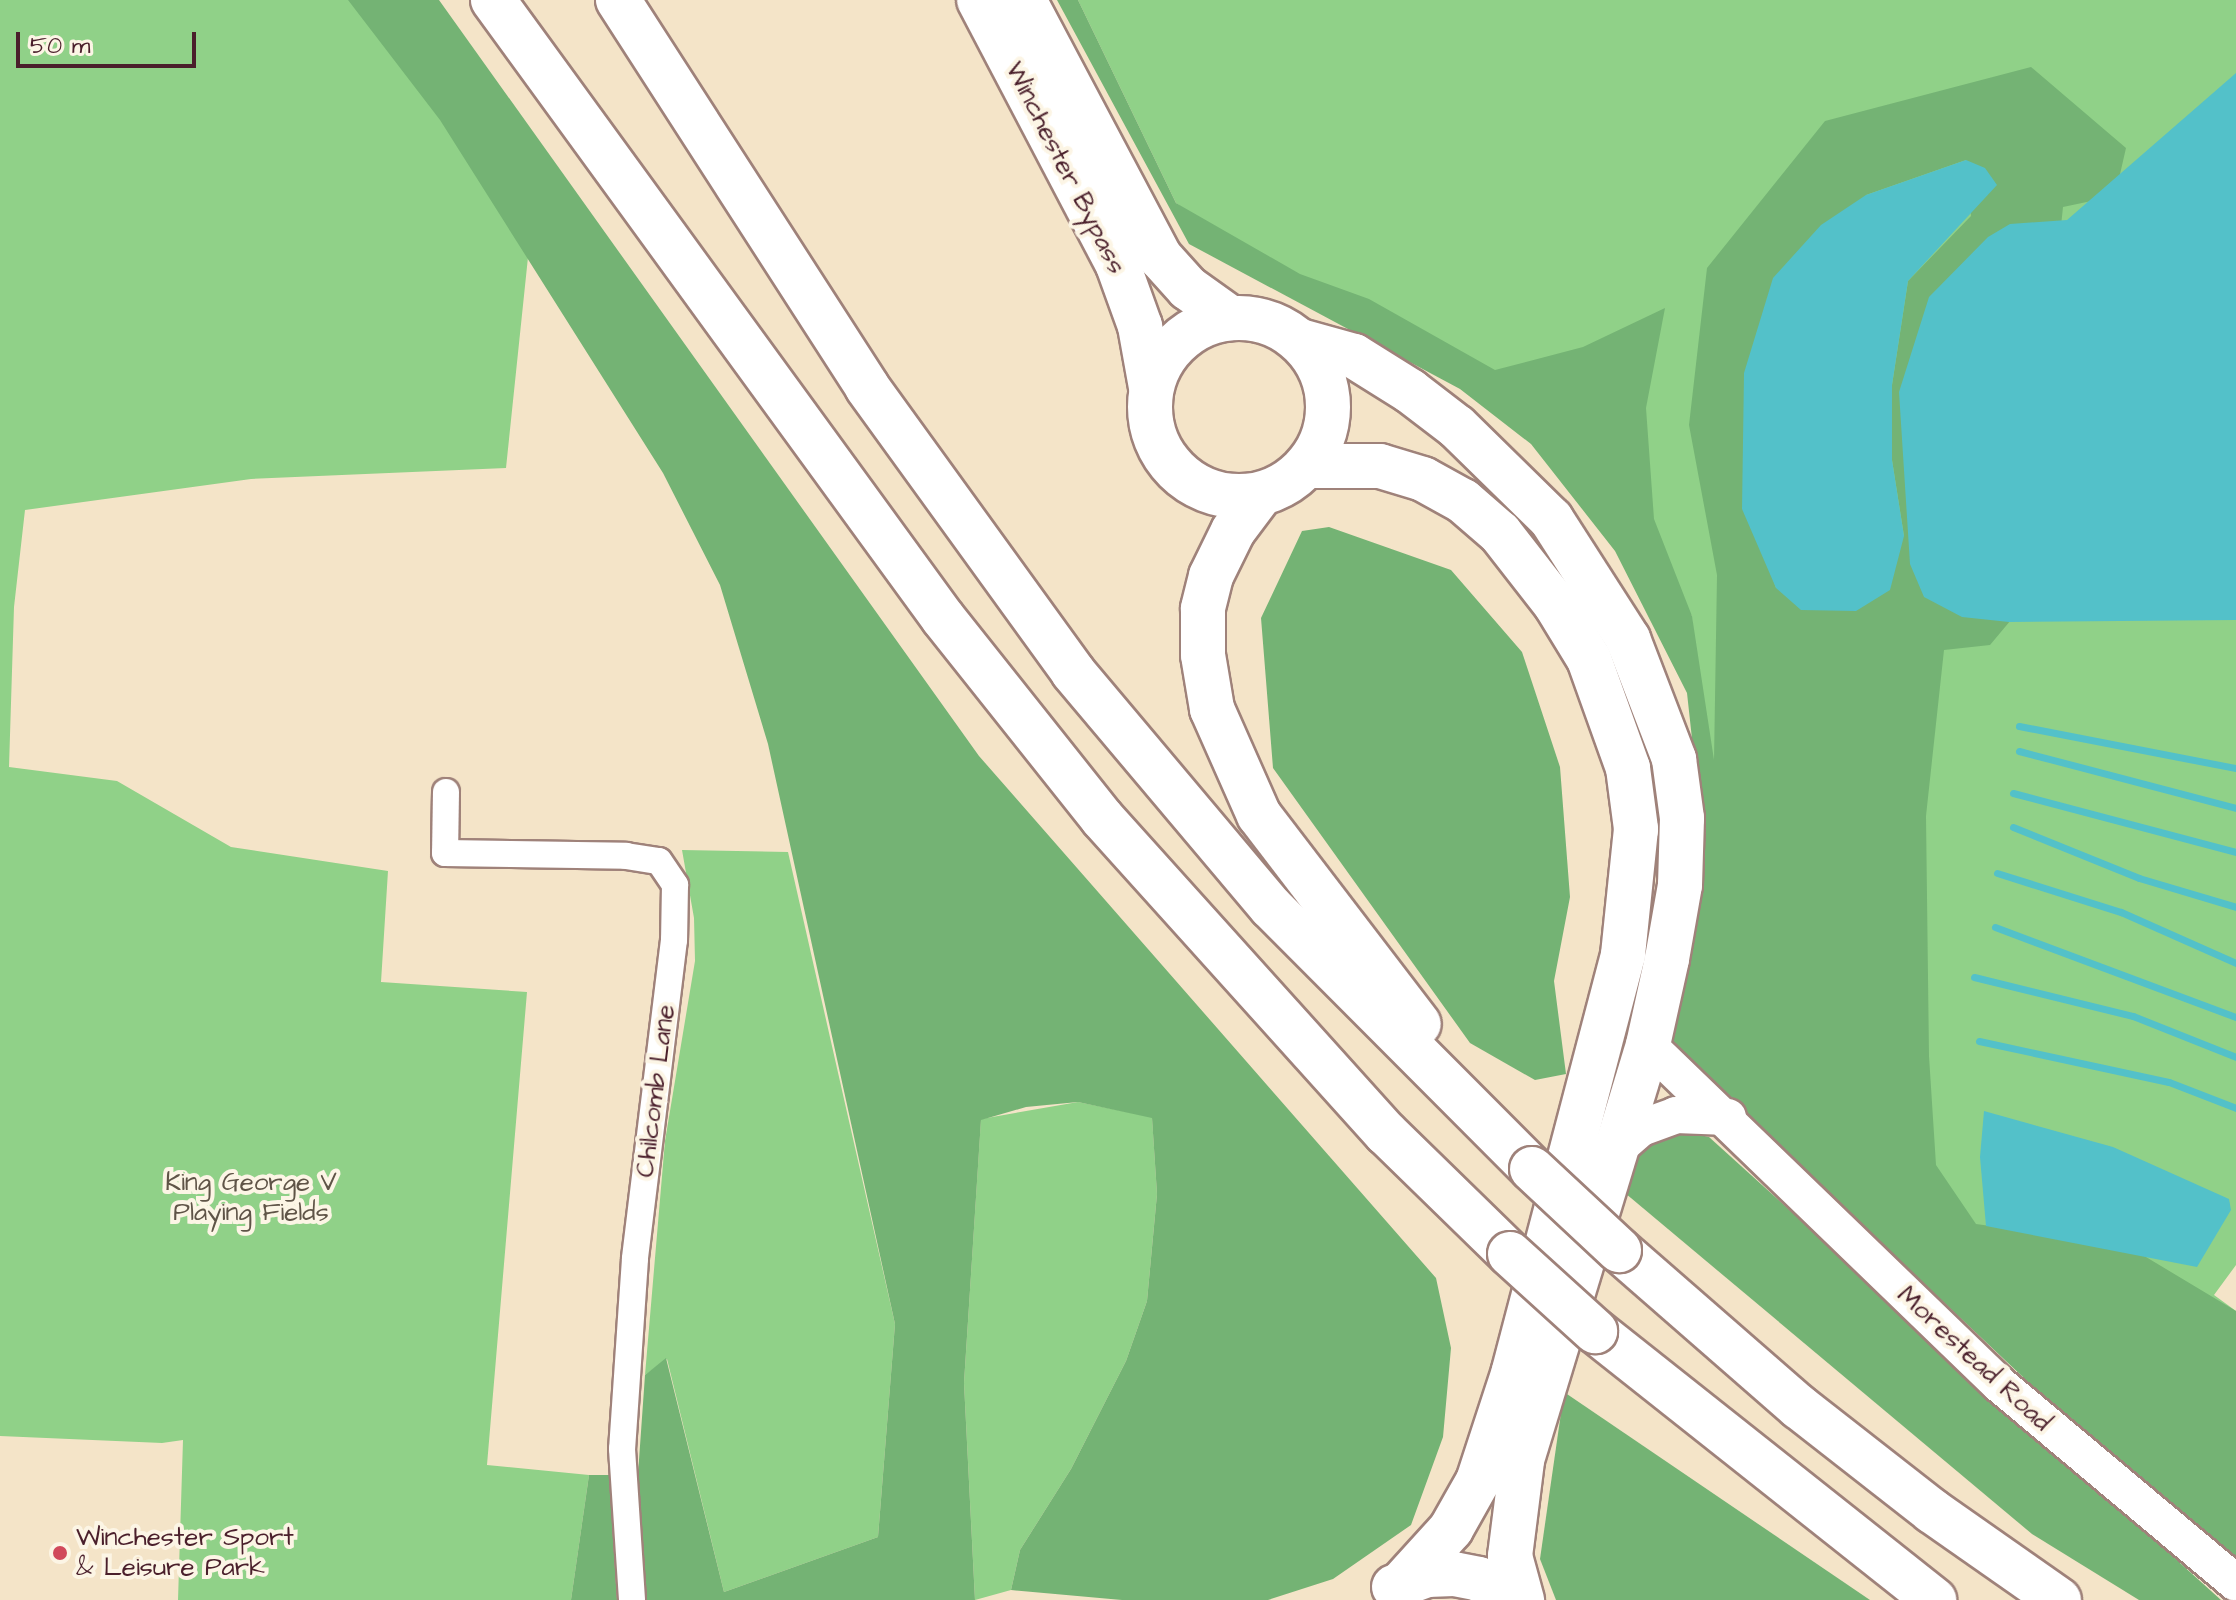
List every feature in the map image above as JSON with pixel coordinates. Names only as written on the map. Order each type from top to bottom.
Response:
[{"type":"highway","points":[[493,0],[943,618],[1102,818],[1386,1133],[1510,1254],[1595,1331],[1934,1600]]},
{"type":"highway","points":[[618,0],[867,387],[1073,672],[1271,907],[1532,1169],[1619,1250],[1799,1407],[1932,1511],[2059,1600]]},
{"type":"highway","name":"Winchester Bypass","points":[[979,0],[1118,265],[1140,326],[1151,387]]},
{"type":"highway","name":"Winchester Bypass","points":[[1024,0],[1160,257],[1188,288],[1230,318]]},
{"type":"highway","points":[[1300,341],[1327,388],[1325,429],[1308,466],[1287,484],[1260,495],[1230,497],[1201,489],[1175,472],[1158,447],[1149,417],[1151,387],[1180,340],[1230,318],[1255,319],[1300,341],[1354,356],[1457,427],[1551,519],[1628,639],[1674,759],[1682,818],[1680,885],[1648,1045],[1522,1461],[1510,1556],[1522,1600]]},
{"type":"highway","points":[[1308,466],[1380,466],[1423,479],[1463,501],[1500,533],[1556,605],[1589,659],[1628,768],[1636,829],[1623,955],[1514,1371],[1478,1481],[1451,1529],[1382,1594]]},
{"type":"highway","points":[[1260,495],[1233,531],[1211,576],[1203,609],[1205,669],[1229,754],[1259,815],[1295,865],[1532,1169]]},
{"type":"highway","points":[[1382,1594],[1454,1574],[1479,1579],[1516,1600]]},
{"type":"street","name":"Chilcomb Lane","points":[[446,792],[445,853],[626,856],[659,861],[675,885],[674,940],[635,1259],[622,1449],[632,1600]]},
{"type":"street","name":"Morestead Road","points":[[1648,1045],[1728,1117],[1999,1384],[2236,1583]]},
{"type":"street","points":[[1617,1149],[1641,1128],[1676,1115],[1728,1117]]},
{"type":"green space","name":"King George V Playing Fields","points":[[0,0],[421,0],[537,171],[506,468],[251,479],[25,510],[14,607],[9,767],[117,781],[231,847],[388,871],[381,982],[527,992],[487,1465],[589,1475],[571,1600],[178,1600],[183,1440],[162,1443],[0,1436]]},
{"type":"green space","points":[[348,0],[439,0],[979,756],[1436,1278],[1451,1348],[1443,1437],[1411,1525],[1333,1579],[1268,1600],[1122,1600],[1011,1590],[1020,1550],[1071,1469],[1126,1361],[1147,1301],[1157,1194],[1152,1118],[1078,1102],[1026,1107],[981,1120],[964,1383],[975,1600],[639,1600],[632,1559],[645,1375],[666,1358],[724,1592],[878,1537],[895,1324],[768,744],[720,585],[663,473],[440,120]]},
{"type":"green space","points":[[1057,0],[1078,0],[1176,203],[1300,274],[1369,299],[1495,370],[1583,347],[1665,308],[1646,408],[1654,519],[1692,616],[1714,760],[1717,575],[1689,425],[1707,268],[1825,121],[2031,67],[2126,148],[2115,196],[2063,207],[2021,608],[1990,645],[1944,650],[1926,816],[1929,1056],[1936,1165],[1976,1224],[2126,1245],[2236,1311],[2236,1560],[2114,1463],[1667,1041],[1694,757],[1687,693],[1615,551],[1531,444],[1460,389],[1189,244]],"holes":[[[1966,160],[1971,216],[1908,281],[1892,385],[1892,460],[1904,536],[1776,588],[1765,555],[1866,195]]]},
{"type":"green space","points":[[1078,0],[2236,0],[2236,1265],[2214,1295],[2236,1311],[2236,1560],[1697,909],[1692,616],[1593,469],[1253,258],[1176,203]]},
{"type":"green space","points":[[1329,527],[1451,570],[1522,652],[1560,767],[1570,897],[1554,981],[1566,1074],[1535,1080],[1470,1043],[1273,768],[1261,618],[1302,531]]},
{"type":"green space","points":[[682,850],[788,852],[895,1324],[878,1537],[724,1592],[667,1359],[645,1375],[665,1141],[695,961],[694,918]]},
{"type":"green space","points":[[1078,1102],[1152,1117],[1157,1194],[1147,1301],[1126,1361],[1071,1469],[1020,1550],[1011,1590],[975,1600],[964,1383],[981,1119]]},
{"type":"green space","points":[[1683,1131],[1709,1137],[2221,1600],[2139,1600],[2032,1534],[1625,1193],[1634,1150]]},
{"type":"green space","points":[[1564,1392],[1870,1600],[1556,1600],[1540,1559]]},
{"type":"green space","points":[[589,1475],[609,1475],[617,1600],[571,1600]]},
{"type":"water","points":[[2236,73],[2236,620],[2009,622],[1962,617],[1924,597],[1910,564],[1899,392],[1929,297],[1988,237],[2010,224],[2067,220]]},
{"type":"water","points":[[1966,160],[1985,168],[1997,185],[1908,281],[1892,385],[1892,460],[1904,536],[1890,590],[1856,611],[1801,610],[1776,588],[1742,509],[1744,373],[1773,278],[1821,225],[1866,195]]},
{"type":"water","points":[[1984,1111],[2113,1147],[2229,1199],[2231,1210],[2197,1267],[1986,1226],[1980,1157]]},
{"type":"waterway","points":[[2019,726],[2236,768]]},
{"type":"waterway","points":[[2019,751],[2236,808]]},
{"type":"waterway","points":[[2013,793],[2236,852]]},
{"type":"waterway","points":[[2013,827],[2139,878],[2236,907]]},
{"type":"waterway","points":[[1997,873],[2121,912],[2236,963]]},
{"type":"waterway","points":[[1995,927],[2236,1017]]},
{"type":"waterway","points":[[1974,977],[2133,1016],[2236,1057]]},
{"type":"waterway","points":[[1979,1041],[2169,1082],[2236,1108]]},
{"type":"place","name":"Winchester Sport & Leisure Park","points":[[60,1553]]}]
